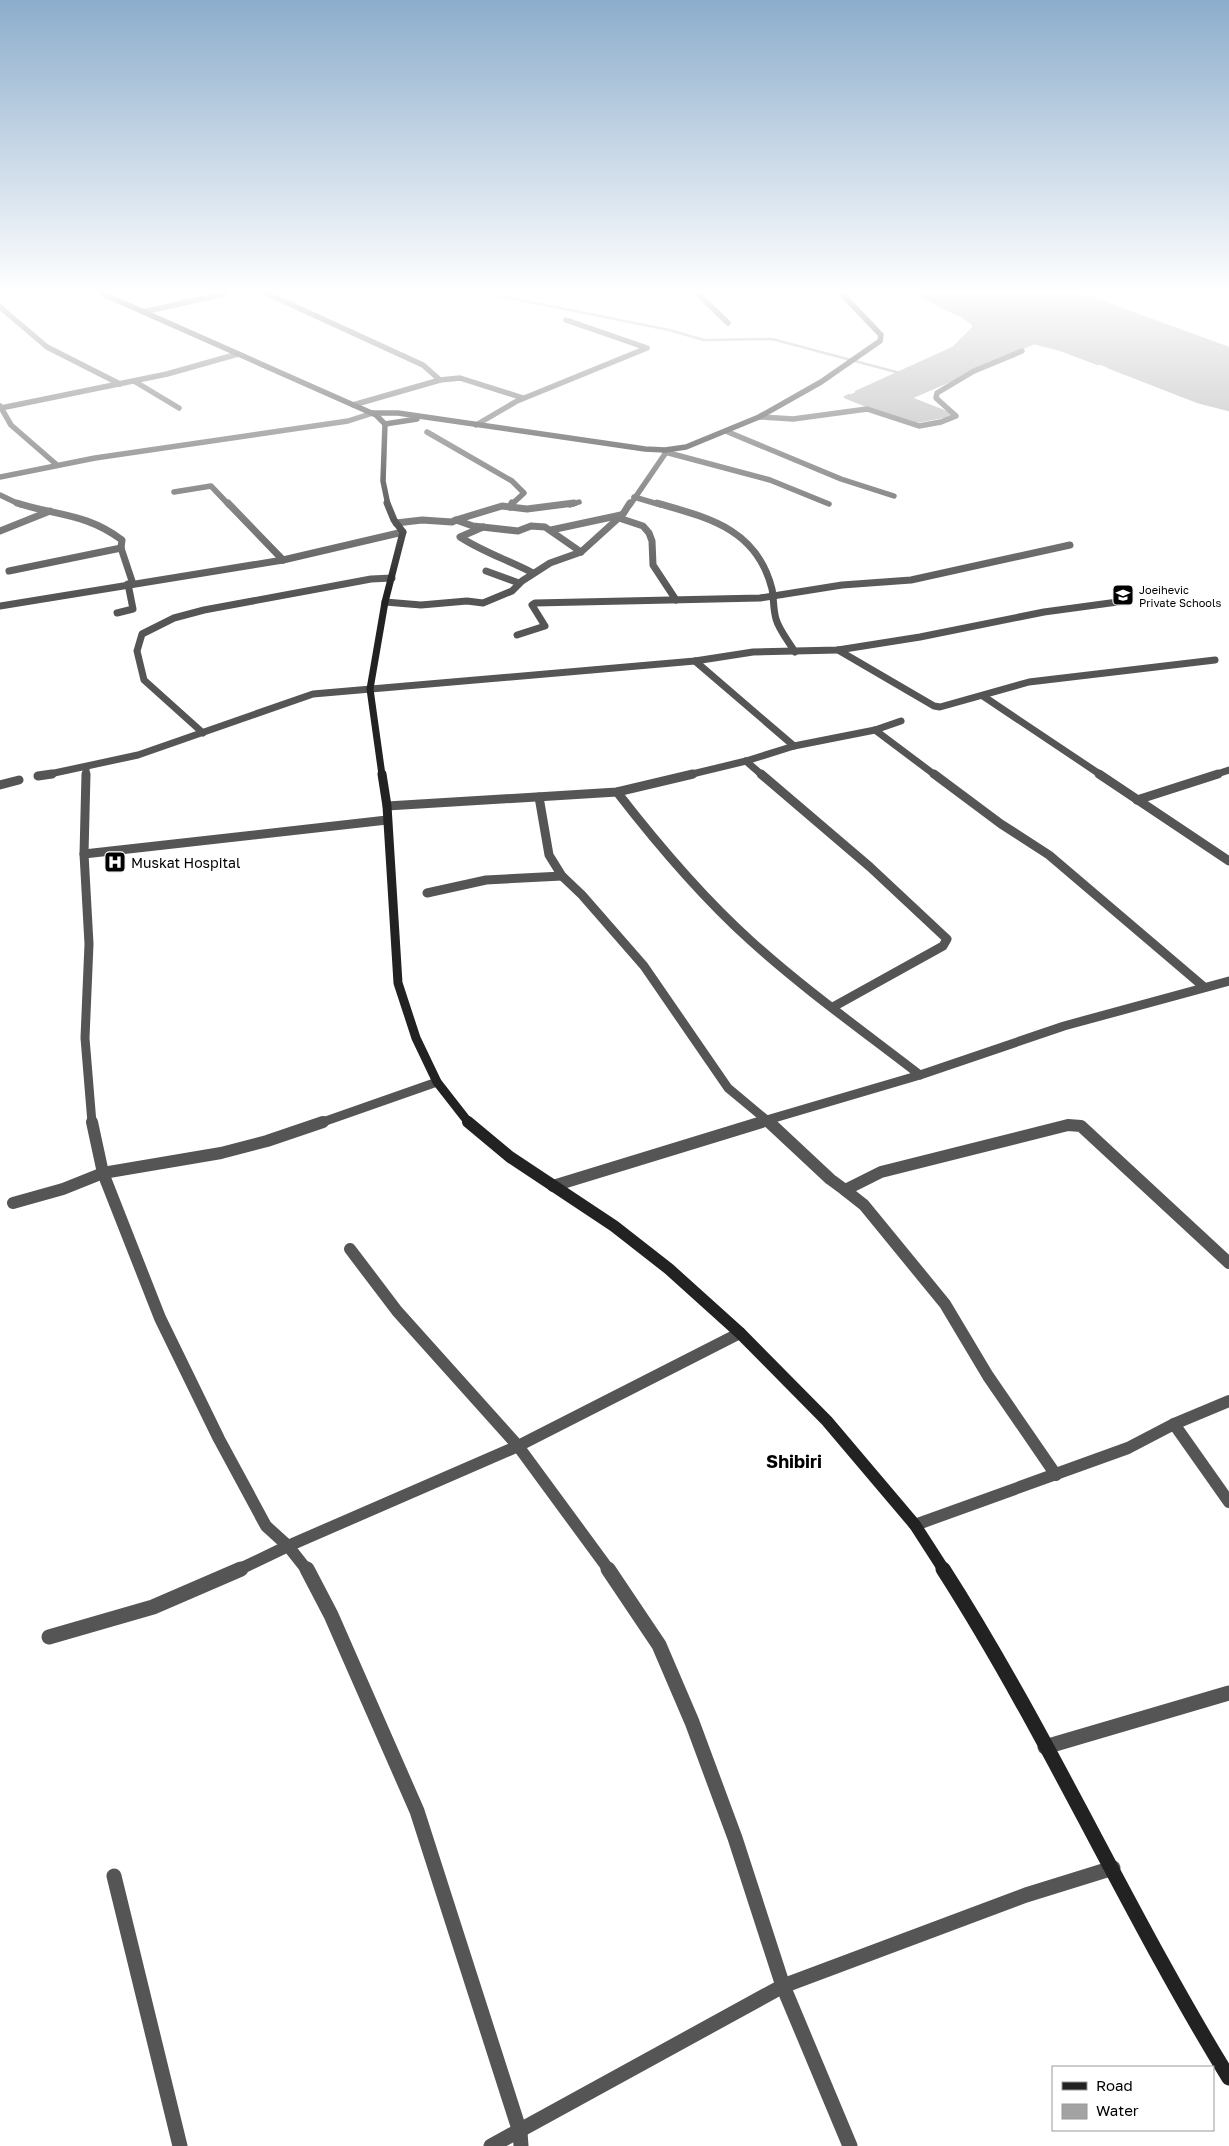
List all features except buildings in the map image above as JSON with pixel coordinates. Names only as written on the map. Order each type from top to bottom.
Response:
[{"type":"main road","points":[[329,394],[373,413],[385,424]]},
{"type":"main road","points":[[373,413],[398,413],[666,451],[728,432],[782,407],[802,394]]},
{"type":"main road","points":[[385,424],[428,417]]},
{"type":"main road","points":[[385,424],[382,489],[386,504],[400,528],[370,689],[387,806],[396,920],[398,983],[416,1038],[437,1082],[466,1120],[510,1157],[614,1226],[669,1269],[740,1333],[828,1421],[914,1525],[982,1630],[1113,1868],[1189,2013],[1229,2078]]},
{"type":"street","points":[[57,465],[11,425],[1,407],[68,394]]},
{"type":"street","points":[[156,394],[179,408]]},
{"type":"street","points":[[353,405],[391,394]]},
{"type":"street","points":[[511,394],[523,398]]},
{"type":"street","points":[[476,425],[499,409],[533,394]]},
{"type":"street","points":[[761,417],[793,419],[867,409],[913,425],[926,426],[956,416],[940,404],[936,398],[937,394]]},
{"type":"street","points":[[0,477],[57,465],[242,435],[348,421],[373,413]]},
{"type":"street","points":[[427,432],[512,481],[524,493],[510,507]]},
{"type":"street","points":[[728,432],[842,479],[894,496]]},
{"type":"street","points":[[385,602],[421,605],[467,601],[483,603],[512,591],[519,583],[550,563],[582,552],[621,516],[666,451],[770,480],[828,504]]},
{"type":"street","points":[[174,492],[211,486],[282,560]]},
{"type":"street","points":[[0,494],[18,505],[50,510],[99,523],[122,540],[121,548],[131,584],[133,609],[117,613]]},
{"type":"street","points":[[634,497],[709,518],[746,542],[762,561],[772,589],[776,620],[795,652]]},
{"type":"street","points":[[0,606],[282,560],[400,528],[422,520],[452,522],[502,506],[527,509],[566,506],[579,502]]},
{"type":"street","points":[[0,531],[50,510]]},
{"type":"street","points":[[456,520],[484,527],[518,532],[531,526],[551,530],[621,516],[644,526],[649,533],[652,540],[652,565],[676,600]]},
{"type":"street","points":[[484,527],[460,537],[483,552],[506,559],[533,573]]},
{"type":"street","points":[[551,530],[582,552]]},
{"type":"street","points":[[518,635],[545,626],[532,605],[535,603],[738,599],[772,596],[842,585],[911,580],[1070,545]]},
{"type":"street","points":[[9,571],[121,548]]},
{"type":"street","points":[[486,571],[519,583]]},
{"type":"street","points":[[203,733],[144,680],[137,651],[142,634],[174,618],[204,610],[371,578],[392,578]]},
{"type":"street","points":[[38,776],[114,762],[203,733],[242,716],[313,694],[695,661],[753,652],[838,650],[920,637],[1044,612],[1125,602]]},
{"type":"street","points":[[838,650],[934,706],[947,706],[1030,682],[1215,660]]},
{"type":"street","points":[[695,661],[794,746]]},
{"type":"street","points":[[983,696],[1229,861]]},
{"type":"street","points":[[387,806],[617,792],[746,761],[794,746],[875,730],[901,721]]},
{"type":"street","points":[[875,730],[1001,824],[1049,856],[1204,988]]},
{"type":"street","points":[[746,761],[870,866],[947,940],[942,946],[833,1007]]},
{"type":"street","points":[[86,767],[84,854],[90,944],[86,980],[85,1038],[93,1130],[103,1173],[160,1318],[219,1439],[266,1526],[288,1546],[306,1568],[331,1615],[417,1811],[521,2139]]},
{"type":"street","points":[[1137,800],[1229,770]]},
{"type":"street","points":[[0,785],[19,780]]},
{"type":"street","points":[[617,792],[668,856],[722,912],[774,961],[920,1075]]},
{"type":"street","points":[[539,797],[549,855],[562,876],[582,895],[644,966],[728,1088],[864,1206],[945,1304],[988,1376],[1056,1475]]},
{"type":"street","points":[[84,854],[387,820]]},
{"type":"street","points":[[427,893],[471,882],[509,878],[540,879],[562,876]]},
{"type":"street","points":[[553,1186],[726,1132],[920,1075],[1064,1026],[1229,980]]},
{"type":"street","points":[[13,1203],[64,1189],[103,1173],[221,1153],[267,1141],[437,1082]]},
{"type":"street","points":[[845,1190],[881,1172],[1068,1124],[1081,1126],[1229,1263]]},
{"type":"street","points":[[350,1249],[397,1312],[518,1446],[592,1545],[659,1645],[692,1722],[732,1829],[784,1986],[850,2146]]},
{"type":"street","points":[[49,1637],[153,1607],[253,1564],[288,1546],[518,1446],[740,1333]]},
{"type":"street","points":[[914,1525],[1128,1448],[1174,1424],[1229,1401]]},
{"type":"street","points":[[1174,1424],[1229,1502]]},
{"type":"street","points":[[1045,1747],[1229,1693]]},
{"type":"street","points":[[491,2146],[521,2139],[784,1986],[1026,1896],[1113,1868]]},
{"type":"street","points":[[114,1876],[180,2146]]},
{"type":"water","points":[[851,394],[920,394],[911,398],[955,416],[911,424],[845,397]]},
{"type":"water","points":[[1177,394],[1229,394],[1229,410]]},
{"type":"waterway","points":[[919,394],[910,398],[951,414]]},
{"type":"waterway","points":[[1178,394],[1198,402],[1229,410]]},
{"type":"waterway","points":[[849,395],[845,397],[872,408]]},
{"type":"place","name":"Joeihevic Private Schools","points":[[1123,595]]},
{"type":"place","name":"Muskat Hospital","points":[[115,862]]},
{"type":"district","name":"Shibiri","points":[[794,1461]]}]
